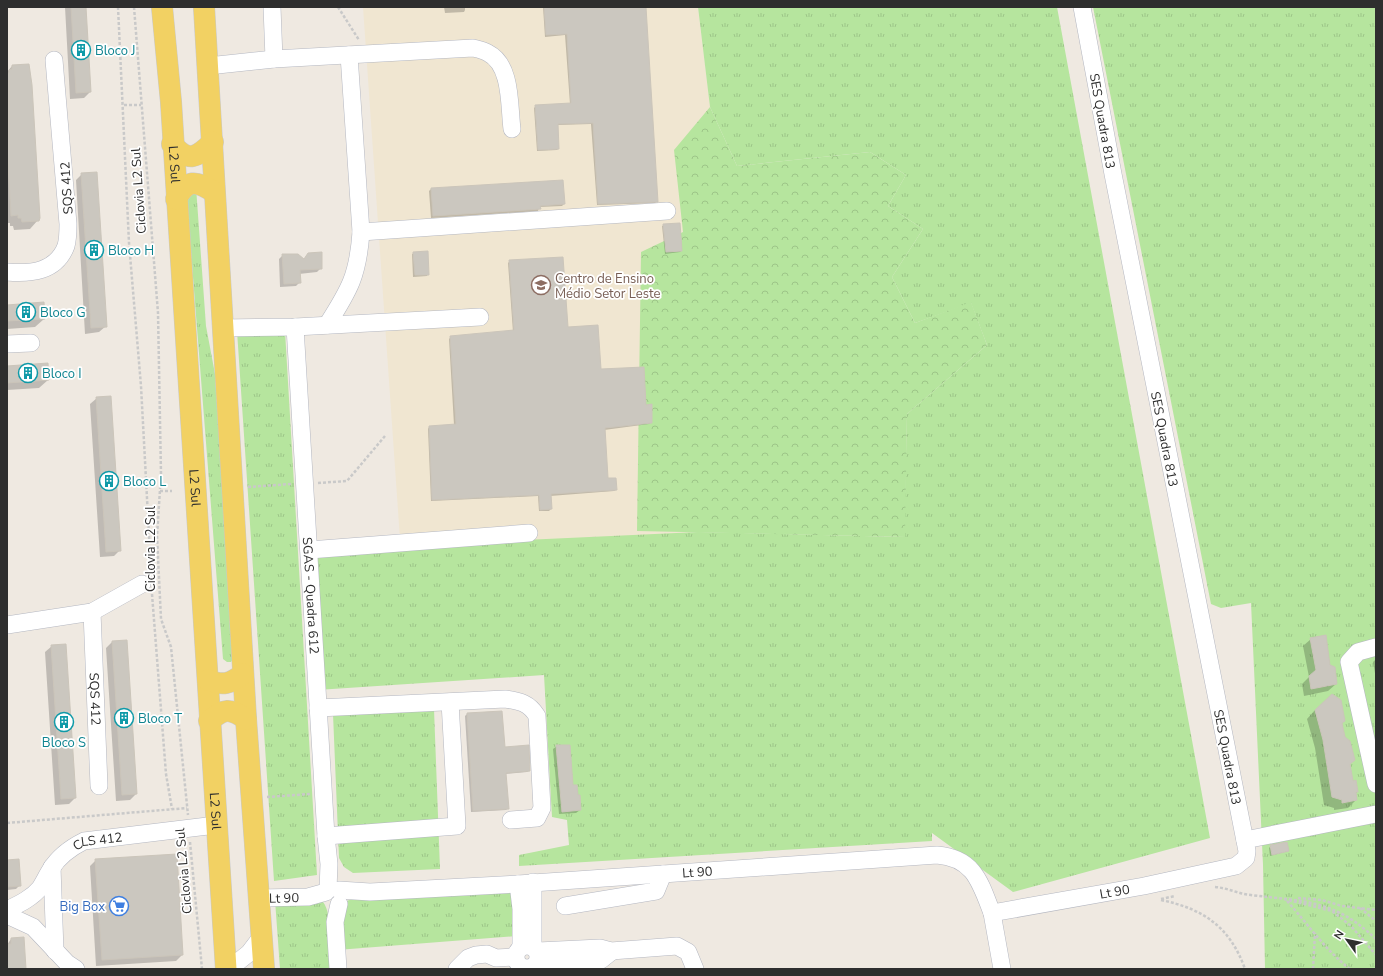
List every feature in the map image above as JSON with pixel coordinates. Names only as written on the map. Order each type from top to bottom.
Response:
[{"type":"main road","name":"L2 Sul","points":[[162,7],[176,199],[226,969]]},
{"type":"main road","points":[[204,7],[243,674],[264,969]]},
{"type":"main road","points":[[172,144],[182,154],[192,156],[201,153],[212,142]]},
{"type":"main road","points":[[176,199],[183,187],[192,184],[201,184],[214,192]]},
{"type":"main road","points":[[208,680],[218,685],[226,685],[234,682],[243,674]]},
{"type":"main road","points":[[209,721],[219,713],[226,710],[235,712],[246,719]]},
{"type":"street","points":[[272,7],[274,59]]},
{"type":"street","name":"SES Quadra 813","points":[[1082,7],[1114,182],[1247,851],[1246,858],[1236,866]]},
{"type":"street","points":[[208,66],[274,59],[473,48],[488,53],[497,60],[503,70],[512,128]]},
{"type":"street","points":[[328,325],[354,278],[360,257],[361,232],[354,55]]},
{"type":"street","name":"SQS 412","points":[[7,272],[24,273],[43,270],[58,258],[66,245],[68,224],[54,60]]},
{"type":"street","points":[[361,232],[667,211]]},
{"type":"street","points":[[223,328],[295,327],[480,317]]},
{"type":"street","name":"SGAS - Quadra 612","points":[[295,327],[326,836],[333,896]]},
{"type":"street","points":[[7,344],[31,342]]},
{"type":"street","points":[[309,550],[529,533]]},
{"type":"street","points":[[7,625],[92,612],[148,584]]},
{"type":"street","name":"SQS 412","points":[[92,612],[99,786]]},
{"type":"street","points":[[1376,648],[1358,652],[1348,662],[1376,784]]},
{"type":"street","points":[[318,708],[505,699],[527,704],[536,716],[542,808],[537,818],[511,820]]},
{"type":"street","points":[[326,836],[457,826],[450,702]]},
{"type":"street","points":[[1245,840],[1376,814]]},
{"type":"street","name":"CLS 412","points":[[7,910],[25,901],[40,888],[52,867],[71,847],[84,841],[189,830],[216,825]]},
{"type":"street","name":"Lt 90","points":[[260,898],[333,896],[370,892],[944,855],[956,858],[969,867],[983,889],[992,913],[1002,969]]},
{"type":"street","name":"Lt 90","points":[[992,913],[1144,886],[1236,866]]},
{"type":"street","points":[[52,867],[55,950]]},
{"type":"street","points":[[565,906],[656,891],[663,874]]},
{"type":"street","points":[[517,957],[526,883]]},
{"type":"street","points":[[333,896],[338,969]]},
{"type":"street","points":[[7,915],[33,927],[76,969]]},
{"type":"street","points":[[229,969],[249,953],[262,936]]},
{"type":"street","points":[[457,969],[468,958],[476,955],[487,954],[557,963],[601,960],[611,952],[677,946],[688,952],[695,969]]},
{"type":"path","points":[[118,7],[130,244],[150,532],[148,584],[166,774],[172,809]]},
{"type":"path","name":"Ciclovia L2 Sul","points":[[134,7],[158,313],[160,491],[158,532],[161,619],[172,647],[202,969]]},
{"type":"path","points":[[338,7],[359,38],[354,55]]},
{"type":"path","points":[[124,105],[142,105]]},
{"type":"path","points":[[160,491],[172,491]]},
{"type":"path","points":[[150,532],[158,532]]},
{"type":"path","points":[[7,823],[187,808]]},
{"type":"path","points":[[1144,886],[1150,893],[1159,898],[1176,896]]},
{"type":"path","points":[[1210,887],[1223,887],[1250,895],[1322,900],[1342,906],[1376,910]]},
{"type":"path","points":[[1270,897],[1311,902],[1332,908],[1361,925],[1376,939]]},
{"type":"path","points":[[1277,897],[1336,914],[1351,926],[1376,955]]},
{"type":"path","points":[[1156,899],[1190,907],[1214,922],[1226,932],[1239,950],[1245,969]]},
{"type":"path","points":[[1286,900],[1315,933],[1318,939],[1350,969]]},
{"type":"path","points":[[1360,908],[1376,921]]},
{"type":"path","points":[[1313,969],[1315,933]]},
{"type":"shaded area","name":"Centro de Ensino Médio Setor Leste","points":[[363,7],[698,7],[731,280],[669,291],[693,552],[402,568]]},
{"type":"green space","points":[[698,7],[1057,7],[1210,838],[1013,892],[932,833],[932,841],[519,866],[519,855],[569,845],[567,820],[552,817],[544,675],[317,690],[309,550],[698,532],[904,537],[907,414],[987,345],[971,303],[915,323],[892,277],[923,229],[888,206],[906,175],[870,152],[737,166],[710,107]]},
{"type":"green space","points":[[1093,7],[1376,7],[1376,969],[1265,969],[1263,865],[1251,603],[1221,608],[1211,604]]},
{"type":"green space","points":[[710,107],[737,166],[870,152],[906,175],[888,206],[923,229],[892,277],[915,323],[971,302],[987,345],[907,414],[905,537],[637,531],[641,252],[683,232],[674,150]]},
{"type":"green space","points":[[196,187],[206,326],[215,374],[234,657],[231,662],[227,662],[223,659],[186,188]]},
{"type":"green space","points":[[237,331],[285,331],[317,875],[274,881]]},
{"type":"green space","points":[[434,709],[440,869],[353,873],[344,867],[339,858],[333,714]]},
{"type":"green space","points":[[518,884],[517,936],[337,950],[339,904],[370,892]]},
{"type":"green space","points":[[275,900],[323,902],[330,924],[331,969],[280,969]]},
{"type":"building","name":"Bloco J","points":[[71,7],[86,7],[91,92],[76,93]]},
{"type":"building","points":[[544,7],[646,7],[658,202],[598,204],[593,123],[558,124],[559,149],[538,150],[535,105],[571,103],[567,34],[546,35]]},
{"type":"building","points":[[29,64],[32,85],[40,218],[39,221],[22,222],[21,218],[18,218],[18,215],[11,216],[7,146],[7,73],[9,73],[9,70],[12,69],[12,65]]},
{"type":"building","name":"Bloco H","points":[[97,172],[107,327],[91,328],[81,173]]},
{"type":"building","points":[[563,180],[565,204],[540,206],[541,209],[433,216],[431,188]]},
{"type":"building","points":[[680,223],[682,251],[666,252],[663,224]]},
{"type":"building","points":[[428,251],[429,275],[415,275],[413,252]]},
{"type":"building","points":[[322,252],[322,269],[300,270],[301,283],[284,284],[282,254],[298,254],[304,259],[308,253]]},
{"type":"building","points":[[563,257],[568,327],[598,325],[601,369],[644,367],[646,405],[652,404],[652,423],[605,428],[608,478],[616,478],[617,490],[551,494],[552,509],[540,510],[539,495],[432,500],[429,426],[456,424],[450,336],[514,330],[509,260]]},
{"type":"building","name":"Bloco G","points":[[44,302],[45,319],[7,321],[7,305]]},
{"type":"building","name":"Bloco I","points":[[48,363],[49,380],[7,383],[7,366]]},
{"type":"building","name":"Bloco L","points":[[111,396],[121,551],[106,552],[96,397]]},
{"type":"building","points":[[1326,635],[1330,665],[1335,667],[1337,684],[1311,689],[1309,676],[1316,670],[1310,638]]},
{"type":"building","name":"Bloco T","points":[[127,640],[137,794],[122,795],[112,641]]},
{"type":"building","name":"Bloco S","points":[[66,644],[76,798],[61,799],[51,645]]},
{"type":"building","points":[[1332,694],[1341,700],[1345,721],[1342,723],[1345,737],[1350,741],[1355,760],[1350,764],[1353,781],[1356,780],[1358,792],[1356,792],[1357,800],[1342,803],[1342,800],[1332,797],[1323,740],[1315,710]]},
{"type":"building","points":[[502,711],[505,747],[529,745],[530,771],[506,773],[509,809],[473,811],[467,713]]},
{"type":"building","points":[[556,745],[570,745],[573,785],[577,785],[578,795],[580,795],[581,810],[562,812]]},
{"type":"building","points":[[1287,842],[1289,851],[1272,855],[1270,845]]},
{"type":"building","points":[[177,854],[183,955],[102,960],[95,859]]},
{"type":"building","points":[[19,859],[21,886],[7,887],[7,860]]},
{"type":"building","points":[[24,937],[26,969],[7,969],[7,944],[11,944],[11,938]]},
{"type":"place","name":"Bloco J","points":[[81,50]]},
{"type":"place","name":"Bloco H","points":[[94,250]]},
{"type":"place","name":"Centro de Ensino Médio Setor Leste","points":[[541,285]]},
{"type":"place","name":"Bloco G","points":[[26,312]]},
{"type":"place","name":"Bloco I","points":[[28,373]]},
{"type":"place","name":"Bloco L","points":[[109,481]]},
{"type":"place","name":"Bloco T","points":[[124,718]]},
{"type":"place","name":"Bloco S","points":[[64,722]]},
{"type":"place","name":"Big Box","points":[[119,906]]}]
